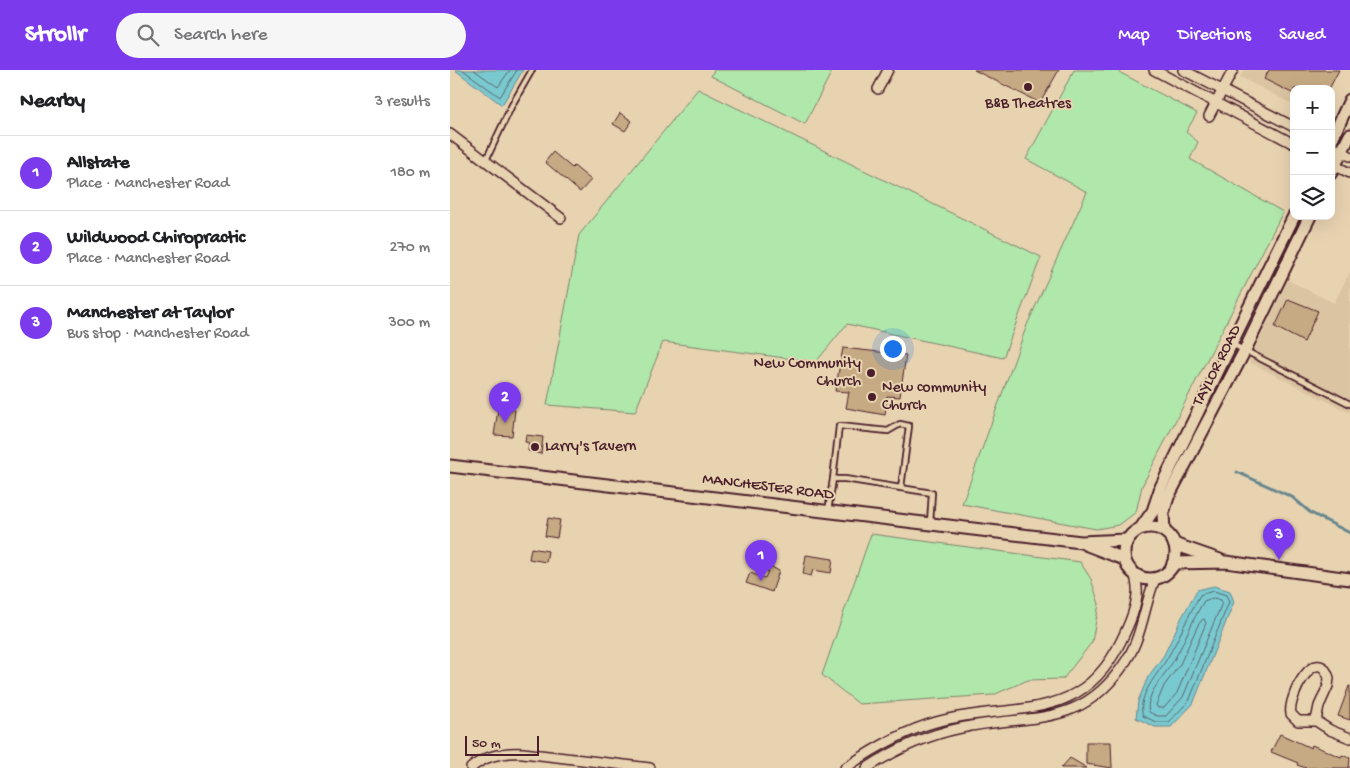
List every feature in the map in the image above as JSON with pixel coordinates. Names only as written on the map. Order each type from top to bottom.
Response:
[{"type":"street","points":[[878,89],[888,70]]},
{"type":"street","points":[[1154,70],[1290,142]]},
{"type":"street","points":[[1183,70],[1290,125]]},
{"type":"street","points":[[1209,116],[1233,70]]},
{"type":"street","points":[[1335,132],[1350,100]]},
{"type":"street","points":[[450,134],[561,218]]},
{"type":"street","points":[[1335,162],[1350,135]]},
{"type":"street","points":[[1335,169],[1350,173]]},
{"type":"street","name":"TAYLOR ROAD","points":[[1141,528],[1153,511],[1161,487],[1292,220]]},
{"type":"street","name":"TAYLOR ROAD","points":[[1164,531],[1162,520],[1168,497],[1245,350],[1308,220]]},
{"type":"street","name":"MANCHESTER ROAD","points":[[450,466],[1081,542],[1127,540]]},
{"type":"street","points":[[1153,527],[1164,531],[1174,544],[1177,554],[1174,564],[1163,576],[1155,579],[1141,578],[1135,575],[1129,570],[1124,559],[1123,548],[1127,540],[1141,528],[1153,527]]},
{"type":"street","name":"MANCHESTER ROAD","points":[[1081,542],[1124,559]]},
{"type":"street","points":[[1174,544],[1226,562]]},
{"type":"street","points":[[1174,564],[1226,562],[1350,579]]},
{"type":"street","points":[[845,768],[891,739],[936,722],[981,713],[1035,708],[1063,700],[1075,694],[1096,676],[1111,659],[1126,630],[1134,611],[1138,594],[1135,575]]},
{"type":"street","points":[[867,768],[912,744],[940,733],[984,724],[1036,719],[1068,712],[1098,695],[1127,660],[1133,649],[1148,596],[1155,579]]},
{"type":"street","points":[[1316,720],[1329,678],[1323,668],[1316,666],[1309,668],[1306,672],[1290,706],[1291,714],[1298,721],[1316,720],[1330,730],[1350,738]]},
{"type":"street","points":[[1035,708],[1036,719]]},
{"type":"street","points":[[472,768],[495,755],[508,752],[523,752],[589,764],[650,768]]},
{"type":"lane","points":[[485,161],[512,105],[532,70]]},
{"type":"lane","points":[[1232,344],[1350,404]]},
{"type":"lane","points":[[828,512],[839,426],[888,431],[900,424],[909,426],[901,488]]},
{"type":"lane","points":[[833,479],[845,479],[932,492],[930,524]]},
{"type":"shaded area","points":[[1244,70],[1339,70],[1332,85],[1290,85],[1290,103],[1240,77]]},
{"type":"shaded area","points":[[1350,272],[1350,413],[1249,362],[1288,280],[1334,303]]},
{"type":"green space","points":[[714,70],[825,70],[831,73],[805,124],[711,76]]},
{"type":"green space","points":[[1074,70],[1115,70],[1197,113],[1186,132],[1198,142],[1190,159],[1283,212],[1142,486],[1136,512],[1119,525],[1096,529],[962,504],[1027,325],[1087,192],[1026,159]]},
{"type":"green space","points":[[698,89],[1041,257],[1003,358],[847,324],[816,362],[663,342],[635,412],[547,405],[579,235]]},
{"type":"green space","points":[[871,534],[1080,562],[1091,579],[1099,604],[1092,642],[1063,679],[1028,680],[993,695],[859,704],[822,675]]},
{"type":"water","points":[[455,70],[523,70],[502,105]]},
{"type":"water","points":[[1214,586],[1230,591],[1234,602],[1193,704],[1171,727],[1155,727],[1136,718],[1138,701],[1148,677],[1164,655],[1197,590]]},
{"type":"building","name":"B&B Theatres","points":[[974,70],[1059,70],[1040,103]]},
{"type":"building","points":[[1269,70],[1339,70],[1331,85],[1290,85],[1290,92],[1264,79]]},
{"type":"building","points":[[620,113],[632,121],[625,131],[613,124]]},
{"type":"building","points":[[553,152],[572,168],[574,166],[591,180],[580,192],[545,162]]},
{"type":"building","points":[[1288,299],[1318,311],[1304,342],[1275,327]]},
{"type":"building","name":"New Community Church","points":[[843,348],[906,355],[900,397],[887,396],[885,415],[846,408],[849,392],[835,391]]},
{"type":"building","points":[[499,403],[510,403],[509,409],[515,410],[512,436],[494,435]]},
{"type":"building","name":"Larry's Tavern","points":[[526,435],[543,437],[541,454],[528,451],[529,443],[525,442]]},
{"type":"building","points":[[548,518],[560,520],[557,538],[545,536]]},
{"type":"building","points":[[531,548],[548,551],[546,562],[529,559]]},
{"type":"building","points":[[806,555],[833,559],[831,573],[813,570],[811,576],[803,574]]},
{"type":"building","points":[[770,566],[779,571],[772,592],[746,583],[750,573],[765,578]]},
{"type":"building","points":[[1350,686],[1350,720],[1338,716]]},
{"type":"building","points":[[1280,734],[1311,748],[1312,745],[1341,757],[1342,755],[1350,758],[1349,768],[1306,768],[1297,765],[1298,763],[1271,752]]},
{"type":"building","points":[[1086,742],[1111,742],[1112,768],[1086,764]]},
{"type":"building","points":[[1070,758],[1087,768],[1061,768]]},
{"type":"waterway","points":[[1237,472],[1292,497],[1311,513],[1350,533]]},
{"type":"place","name":"B&B Theatres","points":[[1028,87]]},
{"type":"place","name":"New Community Church","points":[[871,373]]},
{"type":"place","name":"New community Church","points":[[872,397]]},
{"type":"place","name":"Wildwood Chiropractic","points":[[505,423]]},
{"type":"place","name":"Larry's Tavern","points":[[535,447]]},
{"type":"place","name":"Manchester at Taylor","points":[[1279,560]]},
{"type":"place","name":"Allstate","points":[[761,581]]}]
